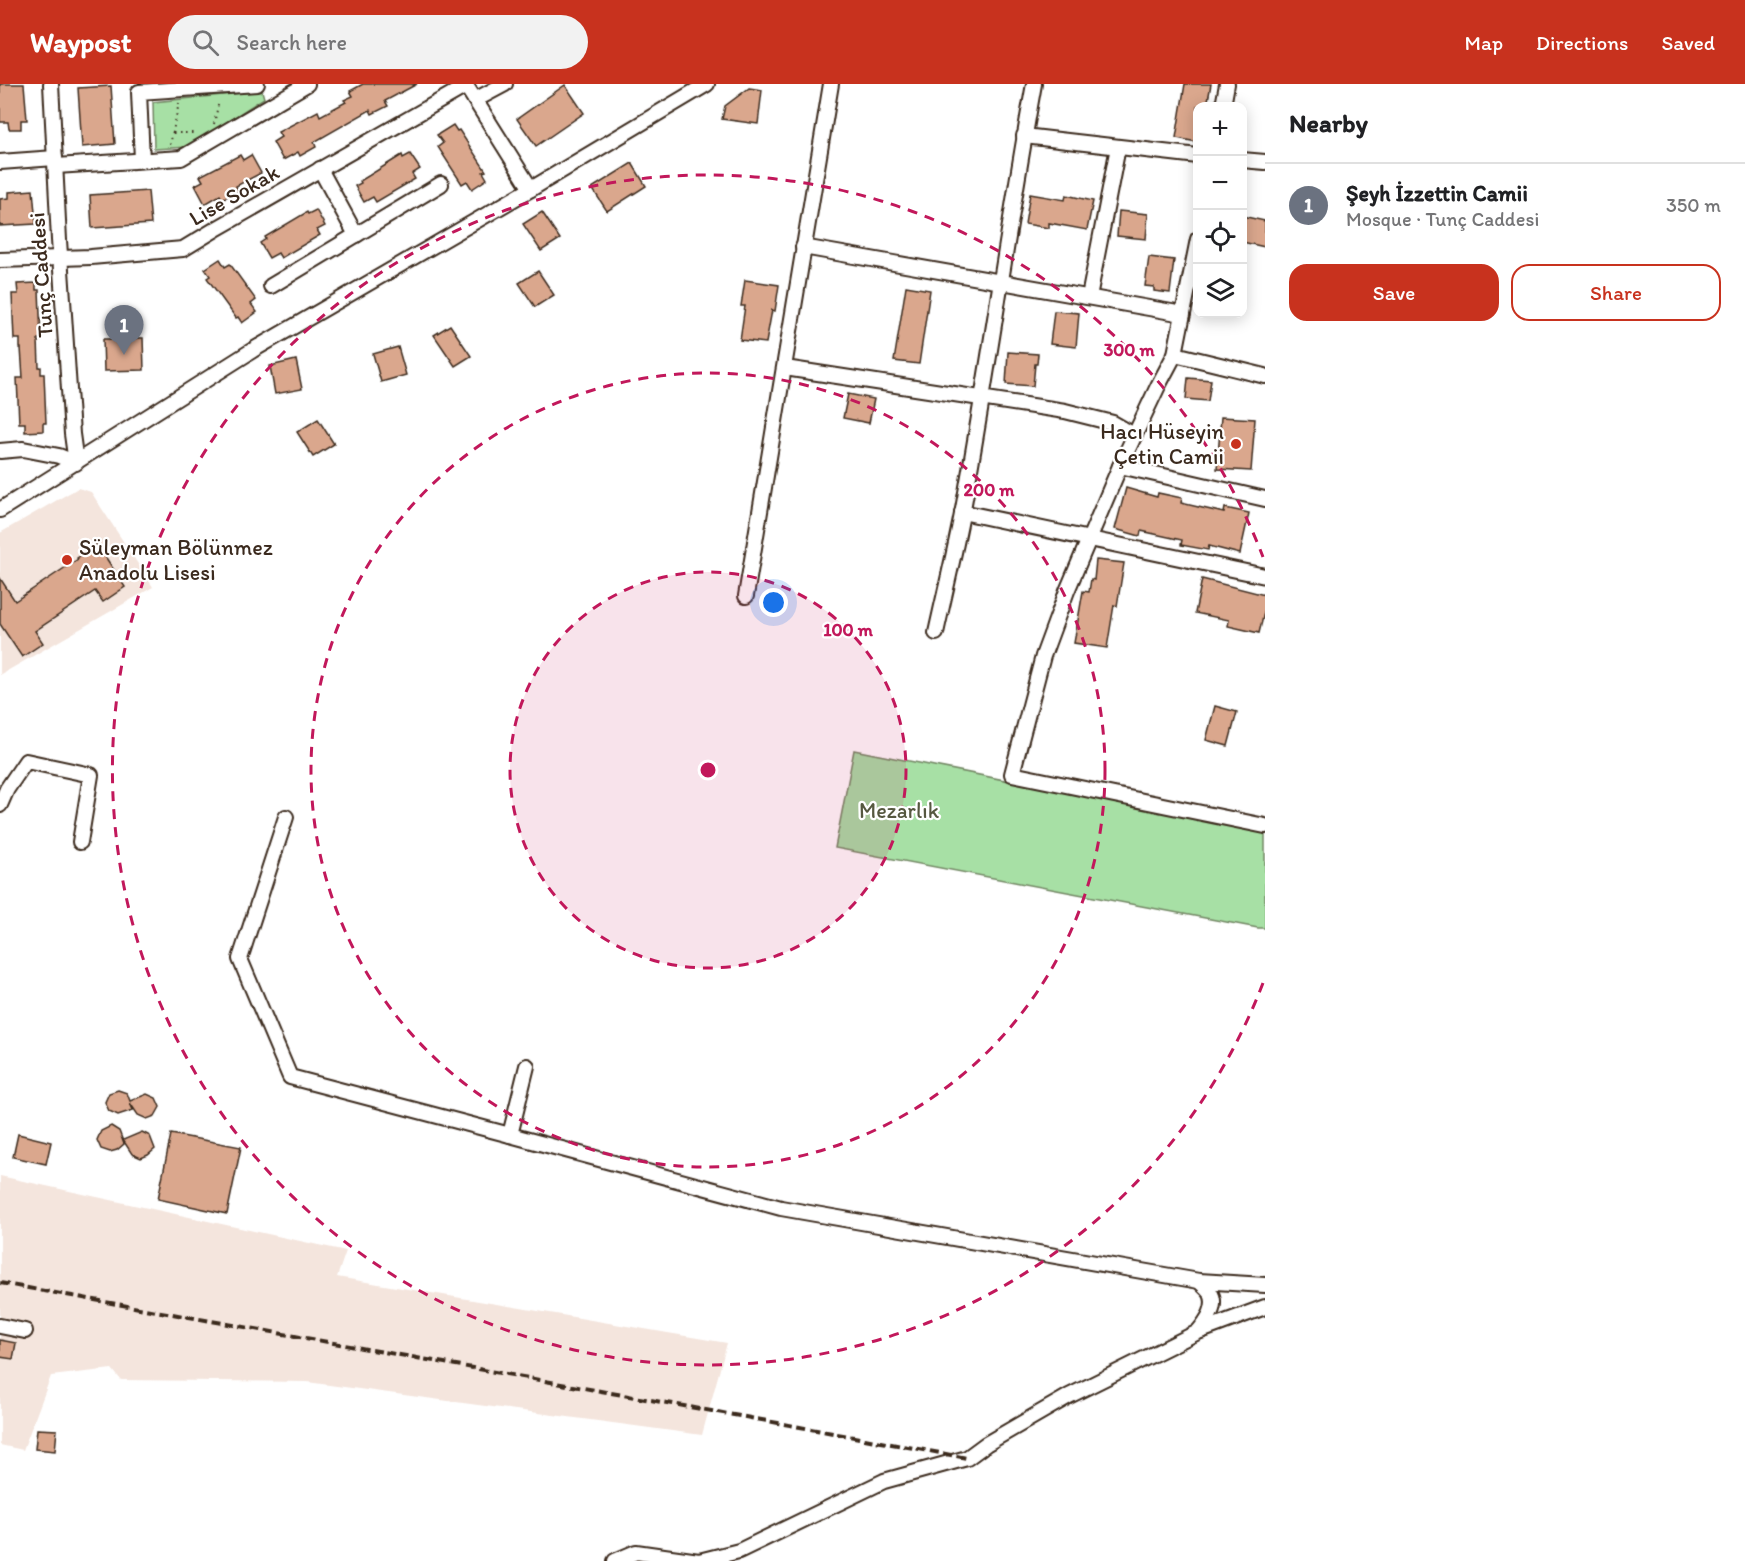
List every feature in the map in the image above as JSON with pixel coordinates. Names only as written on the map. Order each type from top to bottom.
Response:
[{"type":"street","name":"Tunç Caddesi","points":[[51,84],[60,258],[76,463]]},
{"type":"street","points":[[142,160],[139,92],[257,84]]},
{"type":"street","points":[[0,162],[181,158],[211,137],[307,84]]},
{"type":"street","points":[[475,100],[505,84]]},
{"type":"street","points":[[0,510],[254,350],[707,84]]},
{"type":"street","points":[[746,596],[831,84]]},
{"type":"street","points":[[936,633],[962,512],[1034,84]]},
{"type":"street","points":[[1224,102],[1227,84]]},
{"type":"street","points":[[466,85],[531,189]]},
{"type":"street","name":"Lise Sokak","points":[[0,260],[183,249],[466,85]]},
{"type":"street","points":[[1024,136],[1193,156]]},
{"type":"street","points":[[1089,297],[1118,147]]},
{"type":"street","points":[[1247,160],[1265,162]]},
{"type":"street","points":[[320,170],[356,235]]},
{"type":"street","points":[[272,286],[441,184]]},
{"type":"street","points":[[803,248],[1183,314]]},
{"type":"street","points":[[1193,260],[1175,354],[1120,466],[1043,656],[1012,774],[1265,826]]},
{"type":"street","points":[[1175,354],[1265,376]]},
{"type":"street","points":[[784,368],[1065,411],[1113,423],[1134,435]]},
{"type":"street","points":[[0,451],[23,449],[59,456],[76,463]]},
{"type":"street","points":[[1120,466],[1265,500]]},
{"type":"street","points":[[962,512],[1265,576]]},
{"type":"street","points":[[0,805],[7,789],[26,760],[91,775],[80,842]]},
{"type":"street","points":[[286,817],[240,958],[290,1077],[781,1209],[1199,1281],[1265,1285]]},
{"type":"street","points":[[510,1135],[527,1066]]},
{"type":"street","points":[[1198,1332],[1207,1320],[1212,1301],[1210,1292],[1199,1281]]},
{"type":"street","points":[[615,1561],[636,1552],[699,1561],[739,1551],[884,1481],[967,1458],[986,1444],[1069,1396],[1198,1332],[1265,1307]]},
{"type":"street","points":[[0,1326],[25,1331]]},
{"type":"path","points":[[173,133],[211,137],[223,86]]},
{"type":"path","points":[[167,159],[183,89]]},
{"type":"shaded area","name":"Süleyman Bölünmez Anadolu Lisesi","points":[[78,488],[91,492],[153,587],[0,675],[0,533]]},
{"type":"shaded area","points":[[0,1176],[346,1251],[337,1277],[727,1343],[702,1435],[307,1382],[121,1380],[112,1369],[51,1376],[23,1450],[0,1445]]},
{"type":"green space","points":[[262,91],[264,98],[188,147],[154,149],[153,102]]},
{"type":"green space","name":"Mezarlık","points":[[854,750],[1265,832],[1265,928],[835,848]]},
{"type":"building","points":[[0,84],[24,84],[27,120],[21,120],[21,129],[9,129],[8,122],[0,122]]},
{"type":"building","points":[[363,84],[417,84],[385,101],[388,106],[372,114],[370,110],[314,142],[316,147],[300,156],[298,152],[283,160],[273,142],[281,137],[278,132],[318,111],[320,116],[346,102],[344,100],[353,96],[350,91]]},
{"type":"building","points":[[1185,84],[1211,84],[1208,102],[1193,102],[1193,141],[1176,138]]},
{"type":"building","points":[[565,85],[584,113],[536,146],[517,119]]},
{"type":"building","points":[[111,86],[115,144],[82,147],[78,88]]},
{"type":"building","points":[[749,88],[762,90],[758,124],[722,119],[725,106]]},
{"type":"building","points":[[453,125],[457,131],[459,130],[486,171],[483,172],[487,179],[472,189],[467,181],[462,184],[438,147],[443,143],[437,135]]},
{"type":"building","points":[[410,154],[420,169],[412,174],[415,179],[376,202],[373,197],[364,202],[355,186],[402,155],[403,158]]},
{"type":"building","points":[[240,155],[243,160],[251,155],[261,173],[236,186],[238,191],[222,199],[220,195],[205,204],[195,185],[203,181],[200,176]]},
{"type":"building","points":[[632,163],[646,186],[607,211],[592,188]]},
{"type":"building","points":[[33,190],[36,224],[0,226],[0,199],[9,198],[9,192]]},
{"type":"building","points":[[148,191],[151,224],[92,228],[90,195]]},
{"type":"building","points":[[1030,194],[1065,200],[1066,195],[1093,201],[1087,230],[1049,223],[1049,228],[1025,224]]},
{"type":"building","points":[[316,210],[325,226],[317,230],[320,235],[281,258],[278,253],[269,258],[260,243],[266,239],[265,237],[307,212],[308,214]]},
{"type":"building","points":[[1119,211],[1148,214],[1146,239],[1117,236]]},
{"type":"building","points":[[542,212],[560,239],[541,251],[523,224]]},
{"type":"building","points":[[1247,217],[1265,221],[1265,247],[1247,243]]},
{"type":"building","points":[[1149,257],[1174,260],[1170,293],[1154,291],[1154,287],[1145,286]]},
{"type":"building","points":[[220,259],[225,267],[230,264],[256,300],[251,304],[257,312],[242,323],[207,278],[210,276],[205,269]]},
{"type":"building","points":[[538,271],[554,295],[535,307],[519,283]]},
{"type":"building","points":[[745,280],[779,285],[766,343],[740,340],[745,306],[741,306]]},
{"type":"building","points":[[36,283],[36,290],[39,290],[41,339],[38,339],[39,367],[41,367],[41,374],[44,374],[46,423],[43,423],[43,431],[25,432],[25,423],[19,423],[17,378],[23,378],[20,339],[14,339],[12,294],[18,294],[17,284]]},
{"type":"building","points":[[906,286],[930,290],[919,364],[894,361]]},
{"type":"building","points":[[1054,311],[1079,313],[1076,347],[1050,344]]},
{"type":"building","points":[[450,325],[471,356],[455,366],[434,335]]},
{"type":"building","points":[[119,332],[130,332],[130,338],[143,338],[144,370],[104,371],[103,339],[119,339]]},
{"type":"building","points":[[398,347],[406,375],[381,382],[373,354]]},
{"type":"building","points":[[1008,352],[1038,354],[1033,386],[1006,384]]},
{"type":"building","points":[[296,360],[302,389],[275,394],[270,366]]},
{"type":"building","points":[[1188,378],[1211,380],[1208,401],[1186,399]]},
{"type":"building","points":[[848,394],[874,399],[869,423],[843,418]]},
{"type":"building","name":"Hacı Hüseyin Çetin Camii","points":[[1221,417],[1255,419],[1251,471],[1217,469]]},
{"type":"building","points":[[318,419],[334,444],[313,457],[297,432]]},
{"type":"building","points":[[1126,488],[1157,497],[1158,493],[1182,498],[1181,503],[1224,513],[1225,508],[1249,513],[1240,554],[1209,546],[1208,550],[1181,545],[1182,540],[1141,531],[1140,536],[1115,529]]},
{"type":"building","points":[[97,544],[125,587],[103,602],[95,591],[35,631],[43,643],[22,657],[0,624],[0,578],[15,601]]},
{"type":"building","points":[[1096,560],[1124,563],[1107,648],[1074,643],[1083,591],[1089,592],[1091,579],[1094,580]]},
{"type":"building","points":[[1202,579],[1265,595],[1265,609],[1259,633],[1228,626],[1229,620],[1195,613]]},
{"type":"building","points":[[1215,706],[1237,712],[1228,746],[1206,740]]},
{"type":"building","points":[[118,1090],[127,1093],[130,1101],[147,1094],[156,1098],[160,1107],[155,1116],[147,1119],[138,1115],[130,1103],[133,1110],[118,1115],[109,1111],[105,1102],[109,1093]]},
{"type":"building","points":[[111,1126],[119,1131],[124,1144],[110,1152],[101,1149],[97,1140],[101,1131]]},
{"type":"building","points":[[142,1132],[150,1136],[155,1149],[141,1158],[132,1154],[123,1140]]},
{"type":"building","points":[[18,1134],[51,1142],[46,1164],[13,1157]]},
{"type":"building","points":[[171,1134],[241,1147],[227,1214],[158,1199]]},
{"type":"building","points":[[0,1340],[16,1343],[13,1359],[0,1357]]},
{"type":"building","points":[[37,1429],[57,1430],[55,1451],[35,1449]]},
{"type":"railway","points":[[0,1283],[967,1458]]},
{"type":"place","name":"Şeyh İzzettin Camii","points":[[124,355]]},
{"type":"place","name":"Hacı Hüseyin Çetin Camii","points":[[1236,444]]},
{"type":"place","name":"Süleyman Bölünmez Anadolu Lisesi","points":[[67,560]]}]
